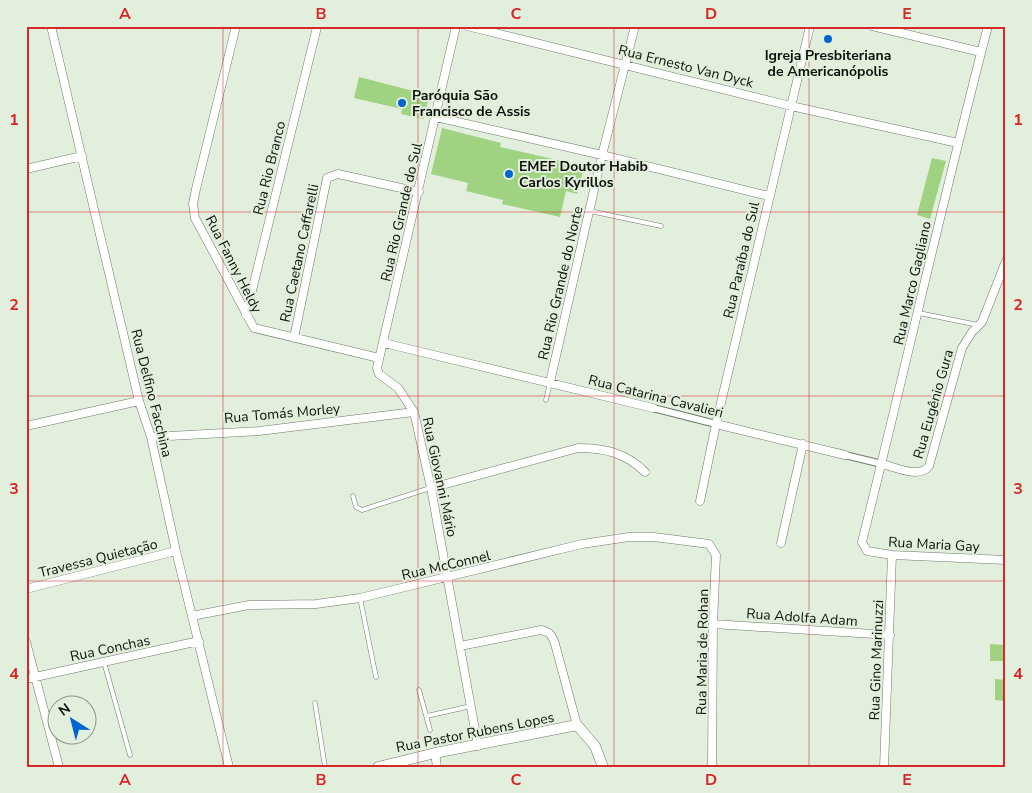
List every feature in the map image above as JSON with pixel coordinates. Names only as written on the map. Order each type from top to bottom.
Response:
[{"type":"street","name":"Rua Delfino Facchina","points":[[52,26],[139,401],[151,437],[176,551],[229,767]]},
{"type":"street","name":"Rua Fanny Heldy","points":[[236,26],[196,189],[193,212],[251,325],[258,330],[379,358]]},
{"type":"street","name":"Rua Rio Branco","points":[[246,315],[316,26]]},
{"type":"street","name":"Rua Rio Grande do Sul","points":[[379,374],[377,368],[379,358],[384,344],[456,26]]},
{"type":"street","name":"Rua Ernesto Van Dyck","points":[[466,26],[790,106],[958,142]]},
{"type":"street","name":"Rua Rio Grande do Norte","points":[[550,382],[602,155],[635,26]]},
{"type":"street","name":"Rua Paraíba do Sul","points":[[700,501],[716,424],[810,26]]},
{"type":"street","points":[[872,26],[981,52]]},
{"type":"street","name":"Rua Marco Gagliano","points":[[863,546],[958,142],[988,26]]},
{"type":"street","points":[[436,117],[769,196]]},
{"type":"street","points":[[26,169],[82,156]]},
{"type":"street","name":"Rua Caetano Caffarelli","points":[[294,338],[327,178],[338,174],[419,192]]},
{"type":"street","name":"Rua Eugênio Gura","points":[[922,472],[929,466],[962,348],[972,332],[980,326],[985,318],[1006,261]]},
{"type":"street","name":"Rua Catarina Cavalieri","points":[[384,344],[922,472]]},
{"type":"street","name":"Rua Giovanni Mário","points":[[379,374],[398,388],[414,412],[431,488],[478,746]]},
{"type":"street","points":[[26,426],[139,401]]},
{"type":"street","name":"Rua Tomás Morley","points":[[151,437],[259,431],[414,412]]},
{"type":"street","points":[[781,543],[803,444]]},
{"type":"street","points":[[431,488],[578,448],[593,448],[620,454],[632,459],[645,472]]},
{"type":"street","name":"Rua McConnel","points":[[192,616],[249,605],[316,604],[360,598],[582,544],[629,537],[654,537],[705,543]]},
{"type":"street","name":"Rua Maria de Rohan","points":[[705,543],[712,546],[716,555],[713,624],[712,767]]},
{"type":"street","name":"Rua Maria Gay","points":[[863,546],[867,551],[892,555],[1006,560]]},
{"type":"street","name":"Travessa Quietação","points":[[26,589],[176,551]]},
{"type":"street","name":"Rua Gino Marinuzzi","points":[[884,767],[892,555]]},
{"type":"street","name":"Rua Adolfa Adam","points":[[713,624],[890,635]]},
{"type":"street","points":[[460,646],[541,630],[548,631],[552,635],[555,644],[577,726],[595,746],[603,767]]},
{"type":"street","name":"Rua Conchas","points":[[26,679],[199,641]]},
{"type":"street","points":[[26,642],[59,767]]},
{"type":"street","name":"Rua Pastor Rubens Lopes","points":[[378,767],[435,753],[577,726]]},
{"type":"street","points":[[435,753],[437,767]]},
{"type":"lane","points":[[590,211],[661,226]]},
{"type":"lane","points":[[919,313],[980,326]]},
{"type":"lane","name":"Rua Rio Grande do Norte","points":[[546,400],[550,382]]},
{"type":"lane","points":[[353,496],[356,507],[362,510],[431,488]]},
{"type":"lane","points":[[360,598],[376,677]]},
{"type":"lane","points":[[104,662],[130,755]]},
{"type":"lane","points":[[419,690],[430,730]]},
{"type":"lane","points":[[315,702],[325,767]]},
{"type":"lane","points":[[427,716],[471,706]]},
{"type":"building","name":"Paróquia São Francisco de Assis","points":[[359,77],[429,95],[424,119],[401,114],[402,109],[354,98]]},
{"type":"building","name":"EMEF Doutor Habib Carlos Kyrillos","points":[[442,128],[501,143],[500,147],[584,166],[577,194],[566,191],[560,217],[502,204],[503,200],[466,191],[468,183],[431,174]]},
{"type":"building","points":[[932,158],[946,161],[930,219],[917,215]]},
{"type":"building","points":[[990,644],[1006,645],[1006,661],[990,661]]},
{"type":"building","points":[[995,679],[1006,680],[1006,701],[995,700]]},
{"type":"place","name":"Igreja Presbiteriana de Americanópolis","points":[[828,39]]},
{"type":"place","name":"Paróquia São Francisco de Assis","points":[[402,103]]},
{"type":"place","name":"EMEF Doutor Habib Carlos Kyrillos","points":[[509,174]]}]
